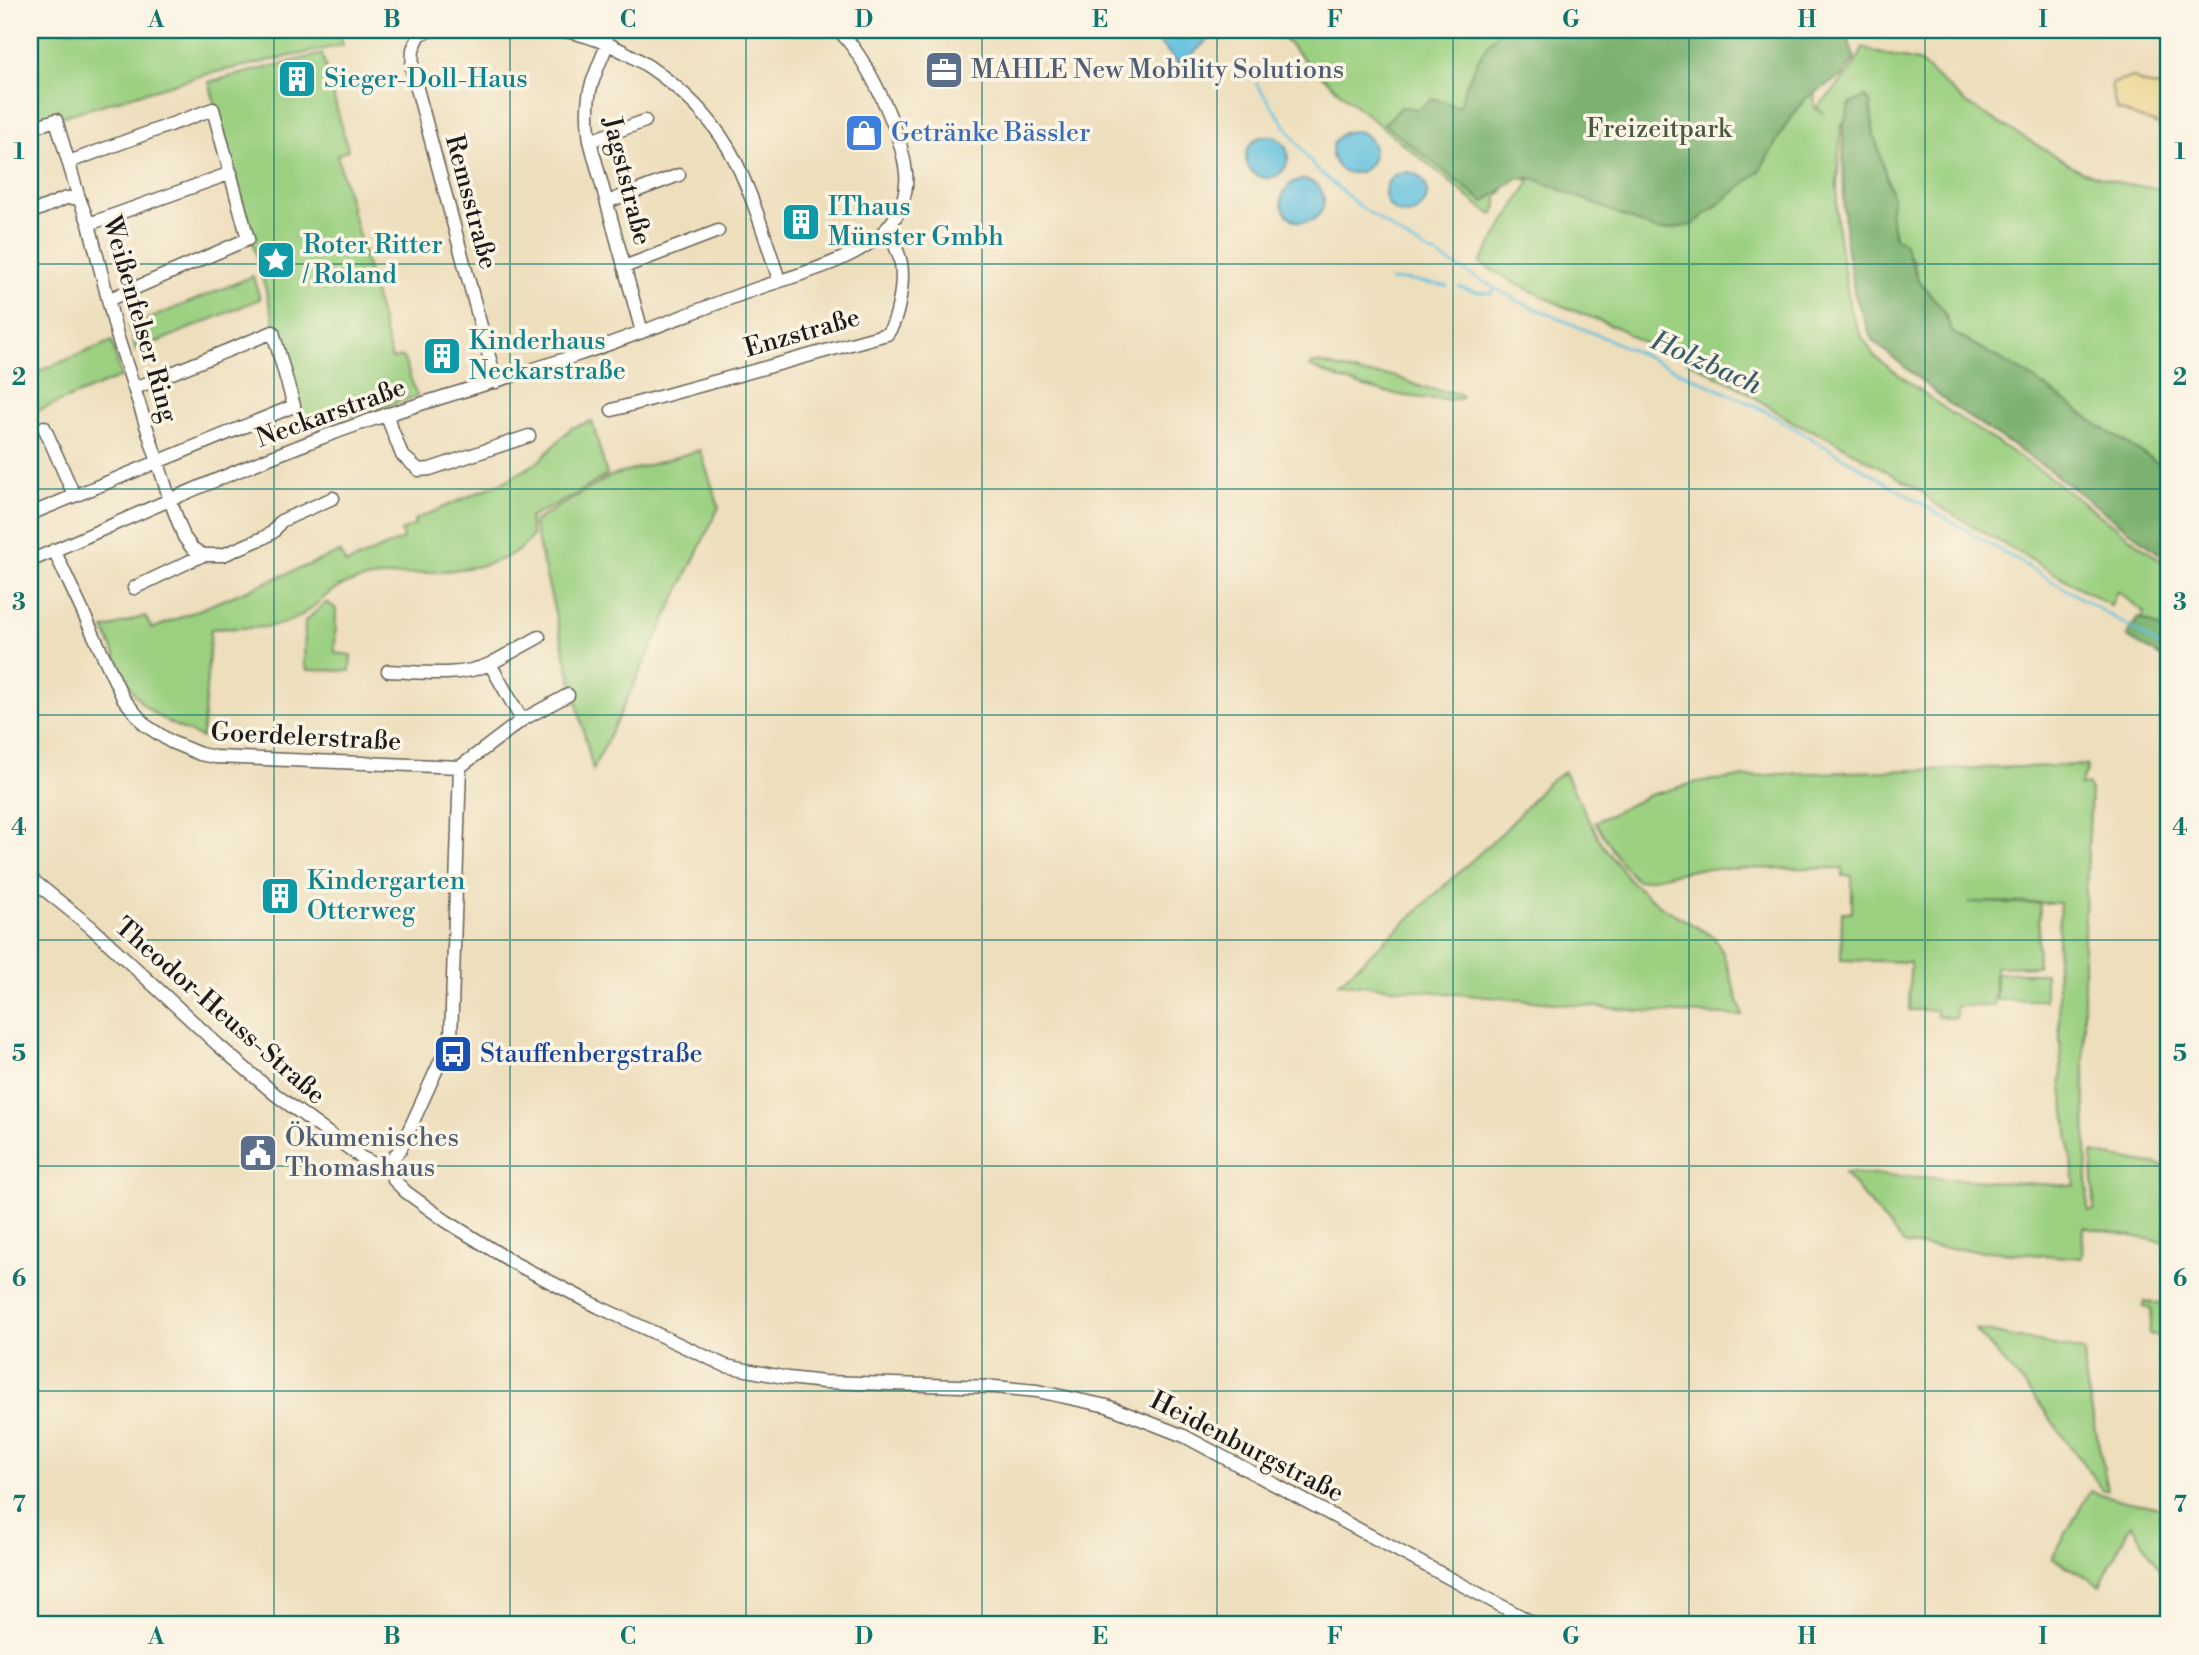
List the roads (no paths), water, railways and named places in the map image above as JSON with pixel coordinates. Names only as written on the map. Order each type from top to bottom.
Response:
[{"type":"street","points":[[561,30],[608,43],[638,59],[699,111],[734,158],[753,202],[779,280]]},
{"type":"street","points":[[838,30],[874,82],[893,122],[906,173],[901,206],[887,229]]},
{"type":"street","name":"Remsstraße","points":[[426,32],[413,49],[412,70],[415,85],[496,382]]},
{"type":"street","name":"Jagststraße","points":[[608,43],[588,93],[586,111],[590,141],[642,332]]},
{"type":"street","points":[[69,162],[213,109],[248,239],[110,299]]},
{"type":"street","points":[[30,128],[56,120],[79,198]]},
{"type":"street","points":[[590,141],[645,121]]},
{"type":"street","points":[[89,224],[231,173]]},
{"type":"street","points":[[607,202],[679,175]]},
{"type":"street","name":"Weißenfelser Ring","points":[[30,213],[66,198],[79,198],[110,299],[117,335],[170,500],[184,537],[192,548],[202,555]]},
{"type":"street","name":"Neckarstraße","points":[[30,561],[311,441],[386,414],[496,382],[642,332],[853,253],[887,229]]},
{"type":"street","name":"Enzstraße","points":[[612,410],[887,334],[896,312],[901,262],[887,229]]},
{"type":"street","points":[[624,267],[718,231]]},
{"type":"street","points":[[135,388],[273,332],[294,405],[158,463]]},
{"type":"street","points":[[386,414],[402,455],[419,470],[430,469],[529,436]]},
{"type":"street","points":[[44,427],[74,495]]},
{"type":"street","name":"Weißenfelser Ring","points":[[30,514],[158,463]]},
{"type":"street","points":[[134,588],[202,555],[223,555],[263,538],[273,532],[281,521],[333,498]]},
{"type":"street","name":"Goerdelerstraße","points":[[54,550],[124,698],[145,725],[171,742],[200,754],[222,758],[460,767]]},
{"type":"street","points":[[388,671],[457,673],[478,670],[539,637]]},
{"type":"street","points":[[491,664],[522,720]]},
{"type":"street","points":[[387,1164],[400,1150],[451,1038],[460,767],[522,720],[568,695]]},
{"type":"street","name":"Theodor-Heuss-Straße","points":[[30,878],[90,927],[276,1095],[362,1158],[379,1166],[387,1164]]},
{"type":"street","name":"Heidenburgstraße","points":[[387,1164],[394,1180],[406,1192],[446,1222],[506,1258],[599,1307],[706,1358],[726,1366],[788,1378],[824,1382],[995,1387],[1083,1399],[1116,1409],[1184,1436],[1537,1625]]},
{"type":"water","points":[[1171,30],[1204,30],[1211,37],[1180,65],[1158,41]]},
{"type":"water","points":[[1353,131],[1368,137],[1374,152],[1368,167],[1353,173],[1338,167],[1332,152],[1338,137]]},
{"type":"water","points":[[1267,136],[1282,142],[1288,157],[1282,172],[1267,178],[1252,172],[1246,157],[1252,142]]},
{"type":"water","points":[[1406,172],[1421,178],[1427,193],[1421,208],[1406,214],[1391,208],[1385,193],[1391,178]]},
{"type":"water","points":[[1303,180],[1318,186],[1324,201],[1318,216],[1303,222],[1288,216],[1282,201],[1288,186]]},
{"type":"waterway","points":[[1214,30],[1221,36]]},
{"type":"waterway","name":"Holzbach","points":[[1256,83],[1314,167],[1357,204],[1407,239],[1518,301],[1762,409],[2169,652]]},
{"type":"waterway","points":[[1390,281],[1405,280],[1447,286]]},
{"type":"waterway","points":[[1459,287],[1492,293],[1495,288]]},
{"type":"place","name":"MAHLE New Mobility Solutions","points":[[944,70]]},
{"type":"place","name":"Sieger-Doll-Haus","points":[[297,79]]},
{"type":"place","name":"Getränke Bässler","points":[[864,133]]},
{"type":"place","name":"IThaus Münster Gmbh","points":[[801,222]]},
{"type":"place","name":"Roter Ritter / Roland","points":[[276,260]]},
{"type":"place","name":"Kinderhaus Neckarstraße","points":[[442,356]]},
{"type":"place","name":"Kindergarten Otterweg","points":[[280,896]]},
{"type":"place","name":"Stauffenbergstraße","points":[[453,1054]]},
{"type":"place","name":"Ökumenisches Thomashaus","points":[[258,1153]]},
{"type":"park label","name":"Freizeitpark","points":[[1659,129]]}]
